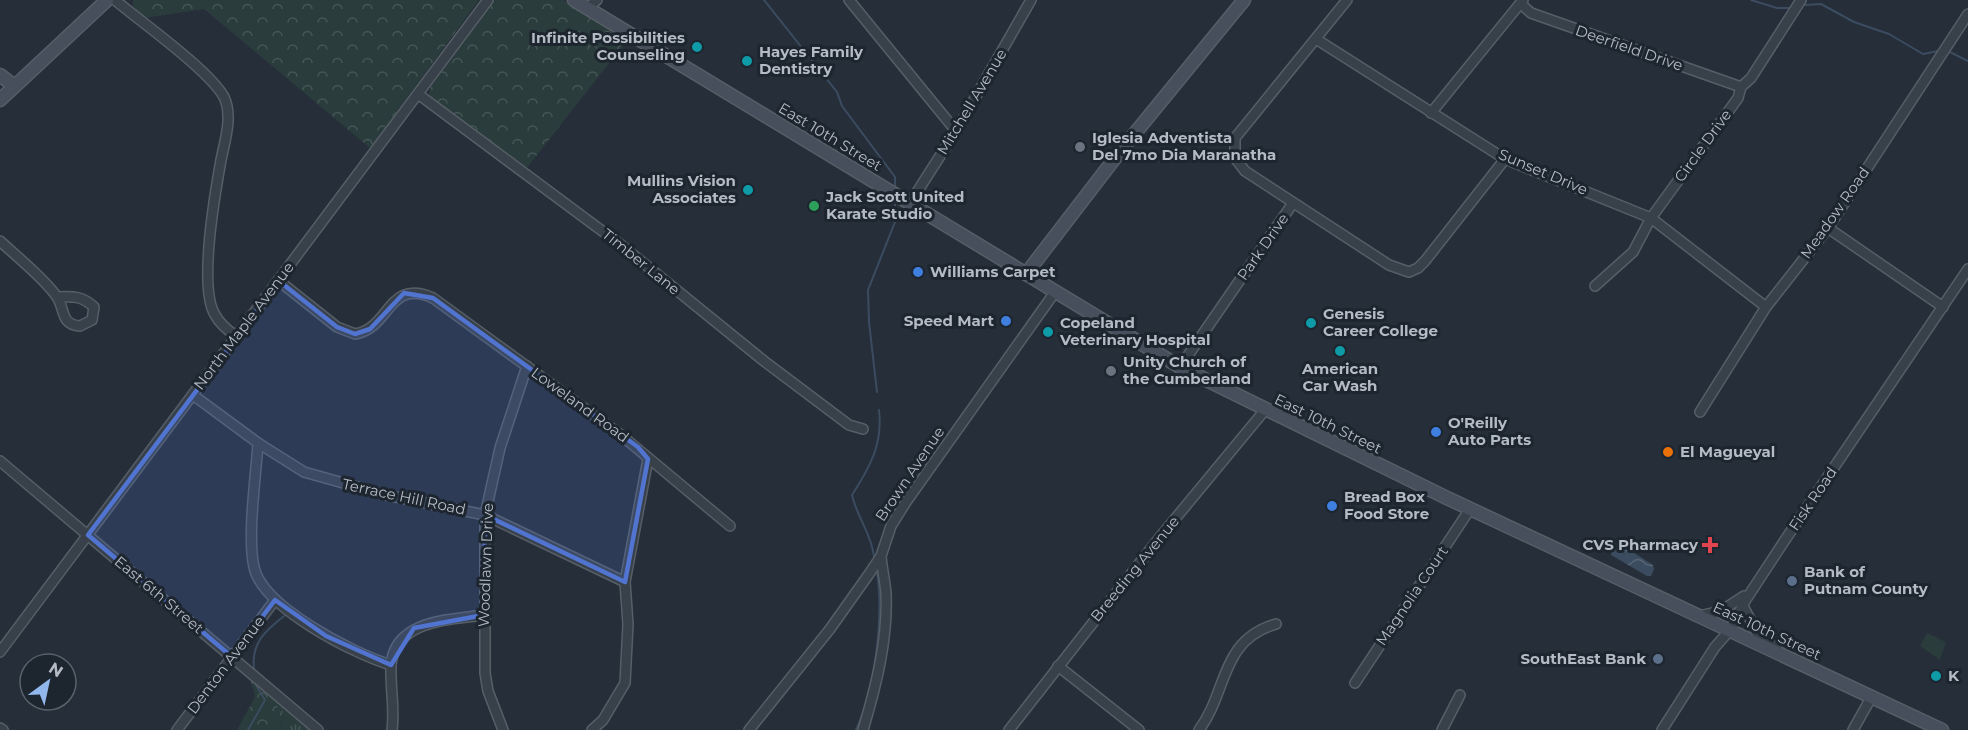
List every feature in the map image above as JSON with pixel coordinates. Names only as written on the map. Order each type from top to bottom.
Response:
[{"type":"main road","points":[[0,100],[107,0]]},
{"type":"main road","name":"East 10th Street","points":[[574,0],[592,4],[910,203],[1180,367],[1470,508],[1942,730]]},
{"type":"main road","points":[[1026,274],[1122,149],[1244,0]]},
{"type":"main road","points":[[0,75],[13,86]]},
{"type":"street","points":[[115,0],[212,80],[224,98],[228,112],[227,131],[210,220],[209,298],[222,326],[236,336]]},
{"type":"street","name":"North Maple Avenue","points":[[0,652],[488,0]]},
{"type":"street","points":[[849,0],[956,131]]},
{"type":"street","name":"Mitchell Avenue","points":[[910,203],[956,131],[1031,0]]},
{"type":"street","name":"Park Drive","points":[[1180,367],[1293,203],[1245,171],[1235,158],[1235,138],[1347,0]]},
{"type":"street","name":"Circle Drive","points":[[1595,286],[1633,252],[1651,218],[1738,98],[1741,87],[1751,78],[1801,0]]},
{"type":"street","points":[[1431,113],[1522,2]]},
{"type":"street","name":"Deerfield Drive","points":[[1522,2],[1531,13],[1741,87]]},
{"type":"street","name":"Meadow Road","points":[[1700,412],[1766,307],[1828,228],[1968,14]]},
{"type":"street","name":"Sunset Drive","points":[[1316,39],[1505,159],[1651,218],[1766,307]]},
{"type":"street","name":"Timber Lane","points":[[418,94],[621,245],[764,362],[849,425],[863,429]]},
{"type":"street","points":[[1293,203],[1318,217],[1389,265],[1409,272],[1418,268],[1425,261],[1505,159]]},
{"type":"street","points":[[1828,228],[1943,307]]},
{"type":"street","points":[[0,241],[58,297]]},
{"type":"street","name":"Fisk Road","points":[[1666,729],[1715,647],[1730,630],[1755,586],[1968,269]]},
{"type":"street","name":"Loweland Road","points":[[279,281],[337,327],[355,334],[370,329],[404,293],[425,294],[621,435],[730,526]]},
{"type":"street","name":"Brown Avenue","points":[[749,730],[830,629],[881,556],[891,526],[906,502],[1055,292]]},
{"type":"street","name":"Woodlawn Drive","points":[[503,730],[488,692],[484,615],[485,515],[497,457],[527,366]]},
{"type":"street","name":"Terrace Hill Road","points":[[193,395],[258,443],[304,472],[375,492],[485,515],[625,582]]},
{"type":"street","name":"Breeding Avenue","points":[[1009,730],[1265,410]]},
{"type":"street","points":[[258,443],[252,553],[259,582],[275,600],[326,636],[368,658],[391,665]]},
{"type":"street","points":[[592,730],[603,720],[625,683],[628,624],[625,582],[648,459]]},
{"type":"street","name":"East 6th Street","points":[[0,461],[318,730]]},
{"type":"street","name":"Magnolia Court","points":[[1354,683],[1470,508]]},
{"type":"street","points":[[863,730],[880,666],[885,629],[886,593],[881,556]]},
{"type":"street","points":[[1699,616],[1713,615],[1729,608],[1755,586]]},
{"type":"street","name":"Denton Avenue","points":[[177,730],[275,600]]},
{"type":"street","points":[[1743,606],[1758,634],[1789,658]]},
{"type":"street","points":[[392,730],[391,665],[400,644],[414,628],[433,622],[484,615]]},
{"type":"street","points":[[1198,730],[1233,657],[1250,635],[1276,624]]},
{"type":"street","points":[[1058,666],[1140,730]]},
{"type":"street","points":[[1442,730],[1460,695]]},
{"type":"street","points":[[1853,730],[1872,696]]},
{"type":"highlighted area","points":[[279,281],[337,327],[355,334],[370,329],[404,293],[433,298],[638,447],[648,459],[625,582],[485,515],[484,615],[414,628],[391,665],[326,636],[275,600],[232,657],[88,535]]},
{"type":"green space","points":[[133,0],[479,0],[370,148],[204,9],[145,18],[133,6]]},
{"type":"green space","points":[[495,0],[563,0],[628,39],[526,169],[429,95],[430,88]]},
{"type":"green space","points":[[1927,633],[1946,642],[1940,660],[1920,646]]},
{"type":"green space","points":[[250,678],[276,699],[282,730],[237,730],[255,697]]},
{"type":"green space","points":[[276,699],[311,730],[282,730]]},
{"type":"water","points":[[1620,544],[1653,565],[1651,576],[1647,576],[1611,555],[1613,547]]},
{"type":"waterway","points":[[764,0],[837,92],[842,106],[895,177],[895,187]]},
{"type":"waterway","points":[[1751,0],[1777,8],[1790,8]]},
{"type":"waterway","points":[[1805,5],[1821,4],[1854,22],[1889,34],[1923,54],[1938,51]]},
{"type":"waterway","points":[[1950,52],[1968,61]]},
{"type":"waterway","points":[[877,392],[869,322],[868,290],[895,222],[895,202]]},
{"type":"waterway","points":[[874,556],[852,495],[874,455],[879,434],[879,410]]},
{"type":"waterway","points":[[856,730],[868,694],[876,653],[879,610],[877,572]]},
{"type":"waterway","points":[[254,669],[257,645],[271,627],[284,616]]},
{"type":"waterway","points":[[248,730],[265,700],[256,685]]},
{"type":"place","name":"Infinite Possibilities Counseling","points":[[697,47]]},
{"type":"place","name":"Hayes Family Dentistry","points":[[747,61]]},
{"type":"place","name":"Iglesia Adventista Del 7mo Dia Maranatha","points":[[1080,147]]},
{"type":"place","name":"Mullins Vision Associates","points":[[748,190]]},
{"type":"place","name":"Jack Scott United Karate Studio","points":[[814,206]]},
{"type":"place","name":"Williams Carpet","points":[[918,272]]},
{"type":"place","name":"Speed Mart","points":[[1006,321]]},
{"type":"place","name":"Genesis Career College","points":[[1311,323]]},
{"type":"place","name":"Copeland Veterinary Hospital","points":[[1048,332]]},
{"type":"place","name":"American Car Wash","points":[[1340,351]]},
{"type":"place","name":"Unity Church of the Cumberland","points":[[1111,371]]},
{"type":"place","name":"O'Reilly Auto Parts","points":[[1436,432]]},
{"type":"place","name":"El Magueyal","points":[[1668,452]]},
{"type":"place","name":"Bread Box Food Store","points":[[1332,506]]},
{"type":"place","name":"CVS Pharmacy","points":[[1710,545]]},
{"type":"place","name":"Bank of Putnam County","points":[[1792,581]]},
{"type":"place","name":"SouthEast Bank","points":[[1658,659]]},
{"type":"place","name":"K","points":[[1936,676]]}]
